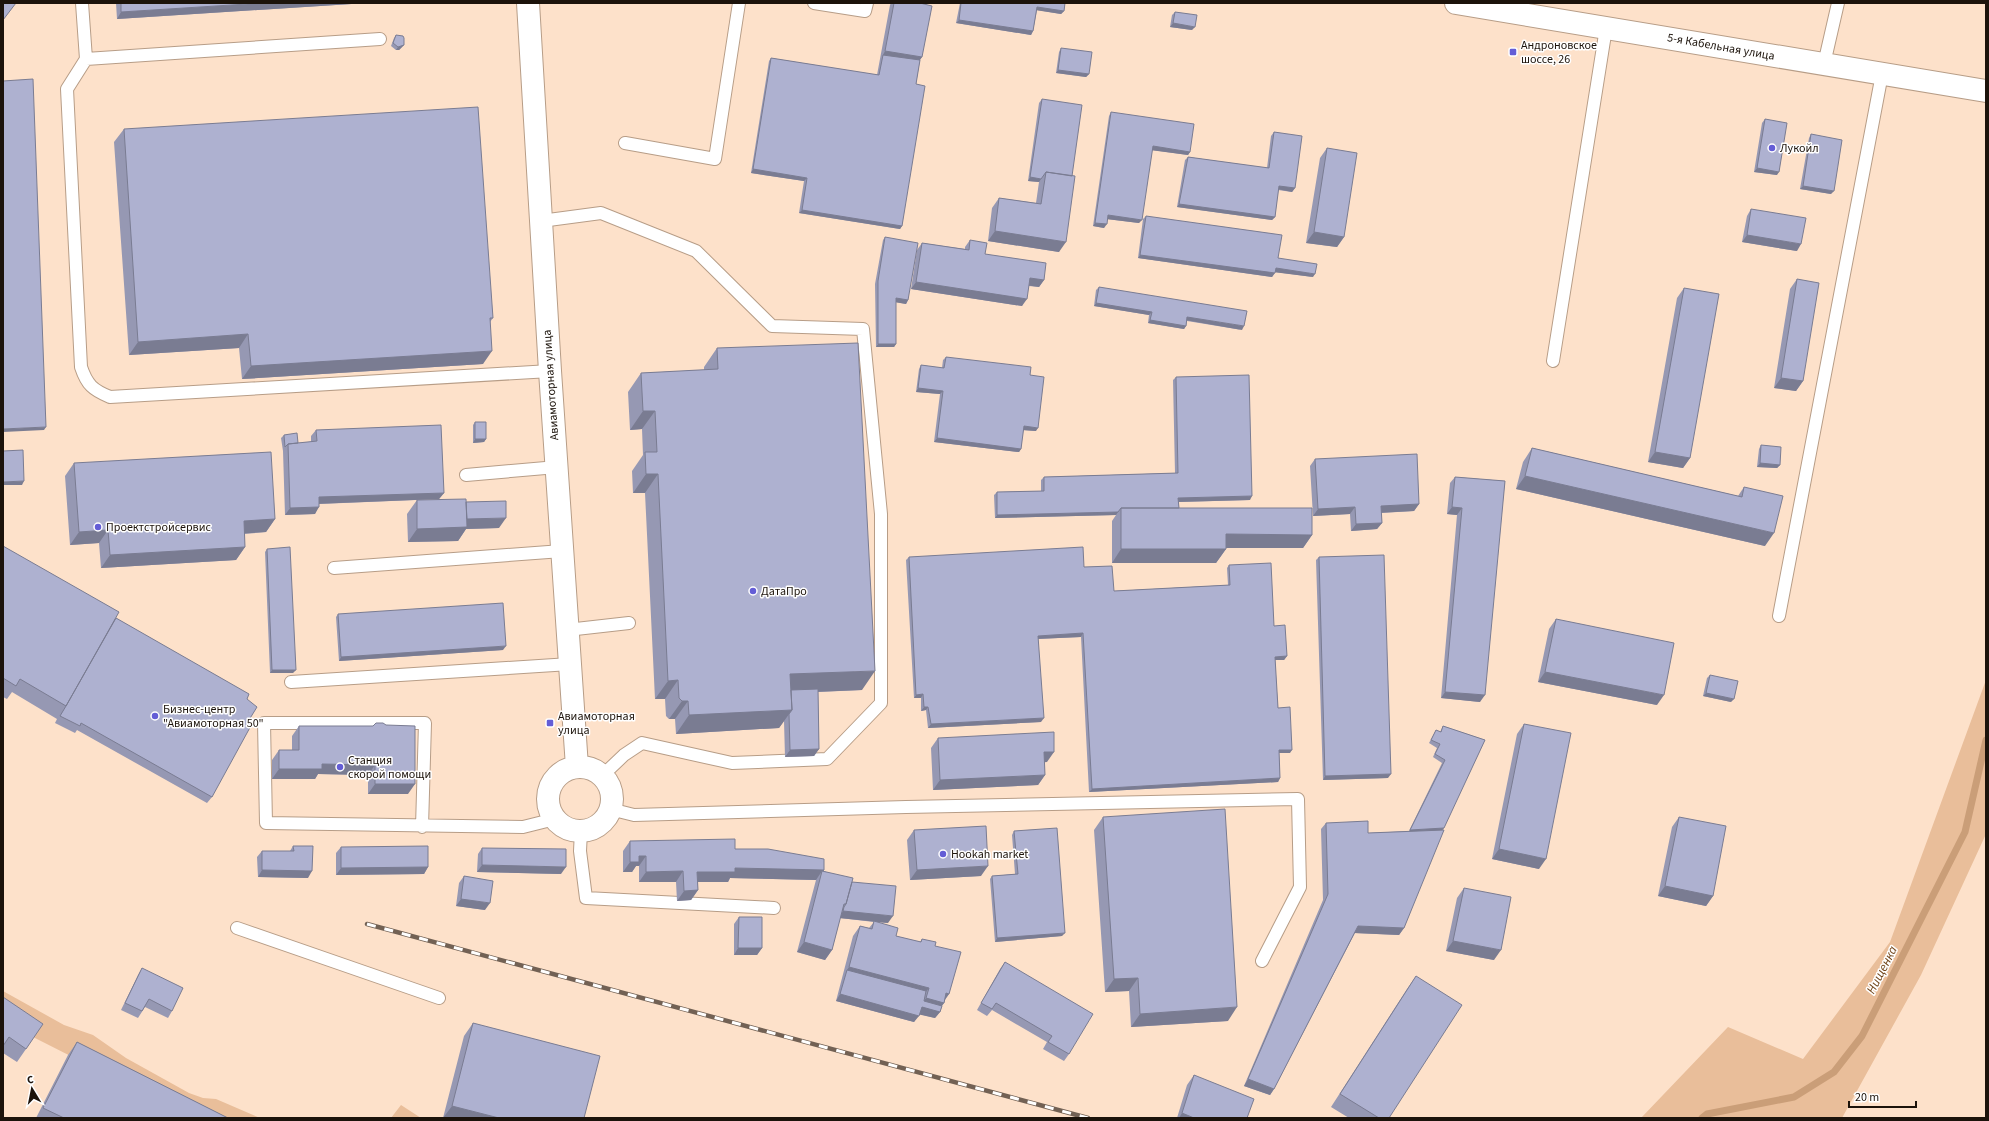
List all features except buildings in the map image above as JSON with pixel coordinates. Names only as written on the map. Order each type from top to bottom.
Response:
[{"type":"street","name":"Авиамоторная улица","points":[[528,3],[550,371],[577,767]]},
{"type":"street","name":"5-я Кабельная улица","points":[[1456,3],[1986,91]]},
{"type":"street","points":[[577,767],[594,770],[602,776],[611,791],[610,809],[602,822],[588,830],[581,831],[566,828],[555,819],[550,811],[548,801],[552,782],[567,769],[577,767]]},
{"type":"lane","points":[[82,3],[86,59],[67,89],[81,367],[86,381],[98,392],[110,397],[550,371]]},
{"type":"lane","points":[[625,143],[715,159],[739,3]]},
{"type":"lane","points":[[814,3],[865,11],[867,3]]},
{"type":"lane","points":[[1824,64],[1838,3]]},
{"type":"lane","points":[[1553,361],[1606,28]]},
{"type":"lane","points":[[86,59],[380,39]]},
{"type":"lane","points":[[1779,616],[1882,74]]},
{"type":"lane","points":[[541,221],[600,213],[696,251],[772,326],[863,329],[881,514],[882,703],[827,759],[732,763],[642,743],[624,755],[602,776]]},
{"type":"lane","points":[[466,475],[557,467]]},
{"type":"lane","points":[[334,568],[562,551]]},
{"type":"lane","points":[[568,630],[629,623]]},
{"type":"lane","points":[[291,682],[570,664]]},
{"type":"lane","points":[[422,826],[425,723],[264,723],[266,823],[422,826],[523,827],[555,819]]},
{"type":"lane","points":[[610,809],[634,815],[921,806],[1298,799],[1300,887],[1262,961]]},
{"type":"lane","points":[[581,831],[580,851],[586,898],[774,908]]},
{"type":"lane","points":[[237,928],[439,998]]},
{"type":"shaded area","points":[[1986,680],[1986,834],[1921,975],[1842,1118],[1641,1118],[1728,1027],[1803,1059],[1890,942]]},
{"type":"shaded area","points":[[3,991],[64,1025],[93,1035],[126,1058],[189,1093],[203,1098],[216,1099],[260,1118],[193,1118],[33,1037],[3,1017]]},
{"type":"shaded area","points":[[401,1105],[421,1118],[391,1118]]},
{"type":"waterway","name":"Нищенка","points":[[1702,1118],[1707,1114],[1794,1097],[1834,1072],[1862,1036],[1965,832],[1986,740]]},
{"type":"railway","points":[[367,924],[1088,1118]]},
{"type":"place","name":"Андроновское шоссе, 26","points":[[1513,52]]},
{"type":"place","name":"Лукойл","points":[[1772,148]]},
{"type":"place","name":"Проектстройсервис","points":[[98,527]]},
{"type":"place","name":"ДатаПро","points":[[753,591]]},
{"type":"place","name":"Бизнес-центр \"Авиамоторная 50\"","points":[[155,716]]},
{"type":"place","name":"Авиамоторная улица","points":[[550,723]]},
{"type":"place","name":"Станция скорой помощи","points":[[340,767]]},
{"type":"place","name":"Hookah market","points":[[943,854]]}]
